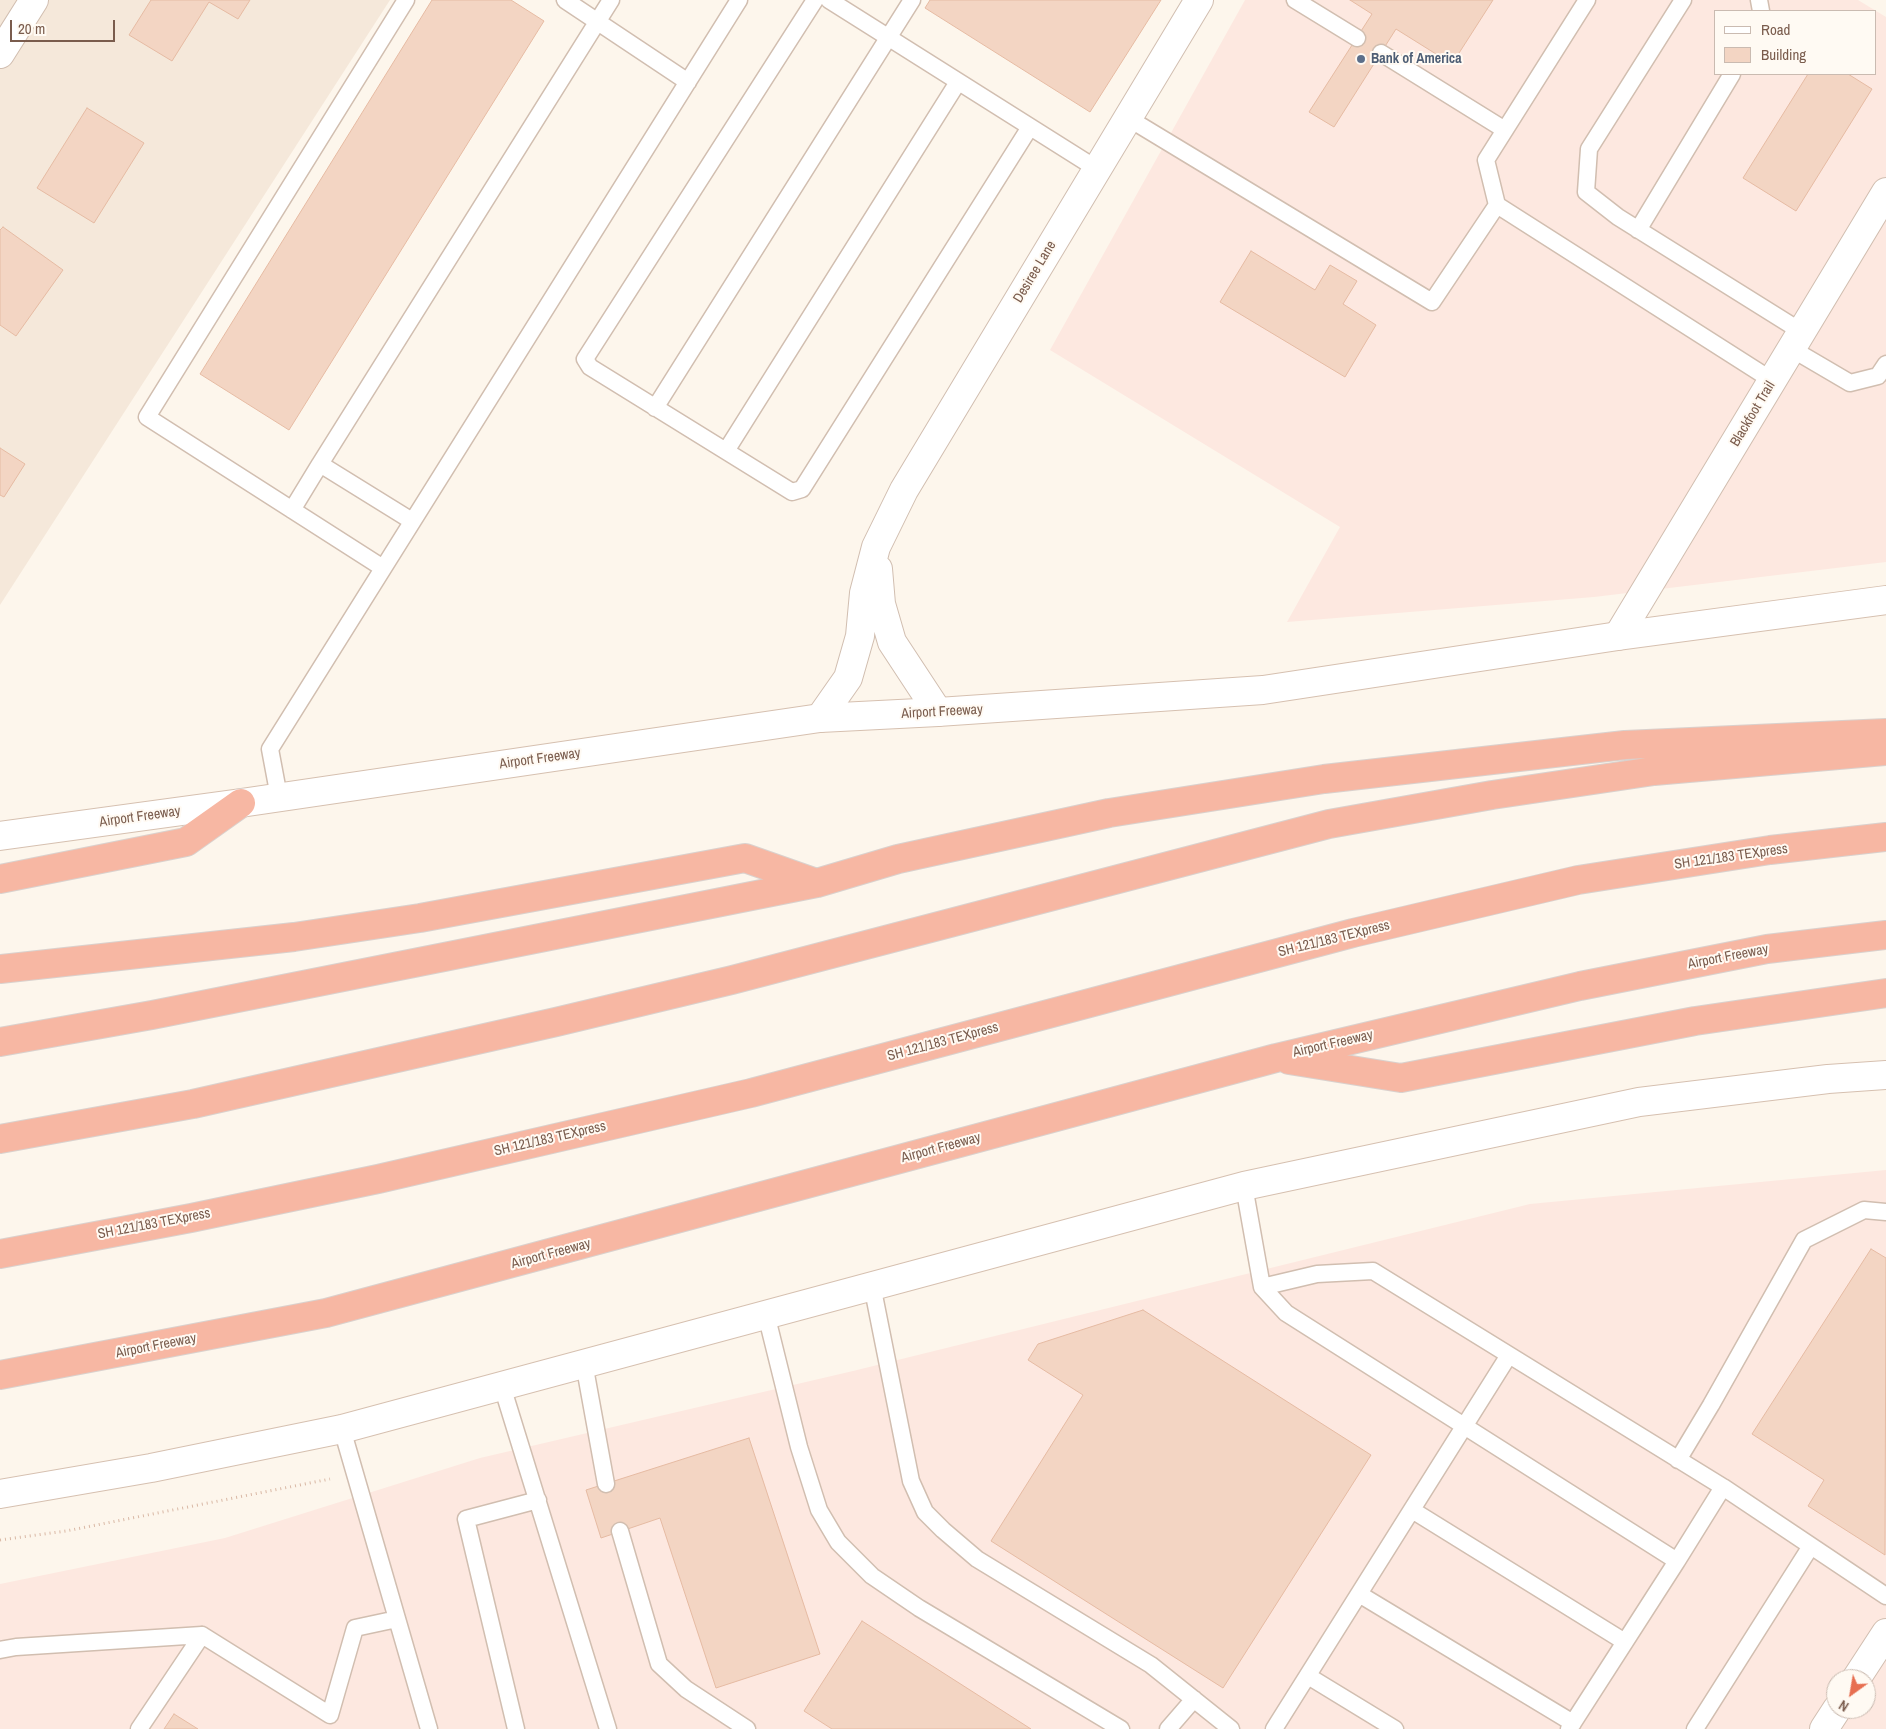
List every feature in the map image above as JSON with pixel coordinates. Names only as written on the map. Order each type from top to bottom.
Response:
[{"type":"highway","points":[[0,1042],[152,1016],[817,884],[898,859],[1109,813],[1324,779],[1625,745],[1886,733]]},
{"type":"highway","points":[[0,1138],[212,1100],[556,1022],[732,980],[1329,824],[1492,795],[1654,770],[1886,751]]},
{"type":"highway","points":[[0,879],[186,842],[242,803]]},
{"type":"highway","name":"SH 121/183 TEXpress","points":[[0,1254],[191,1218],[378,1178],[751,1093],[1353,933],[1578,880],[1770,850],[1886,837]]},
{"type":"highway","points":[[0,969],[304,935],[420,918],[745,858],[817,884]]},
{"type":"highway","name":"Airport Freeway","points":[[0,1376],[326,1313],[1276,1058],[1589,984],[1767,949],[1886,935]]},
{"type":"highway","points":[[1276,1058],[1401,1078],[1695,1021],[1886,993]]},
{"type":"main road","points":[[0,54],[34,0]]},
{"type":"main road","name":"Desiree Lane","points":[[820,718],[848,678],[860,636],[864,593],[876,547],[904,490],[1199,0]]},
{"type":"main road","name":"Blackfoot Trail","points":[[1618,636],[1886,192]]},
{"type":"main road","points":[[876,547],[881,604],[892,642],[938,712]]},
{"type":"main road","name":"Airport Freeway","points":[[0,836],[242,803],[820,718],[1263,690],[1618,636],[1886,600]]},
{"type":"main road","points":[[0,1494],[151,1468],[342,1429],[1244,1186],[1639,1102],[1828,1079],[1886,1075]]},
{"type":"main road","points":[[1863,1669],[1886,1633]]},
{"type":"lane","points":[[383,568],[148,417],[406,0]]},
{"type":"lane","points":[[565,0],[688,82]]},
{"type":"lane","points":[[292,510],[611,0]]},
{"type":"lane","points":[[279,797],[270,749],[739,0]]},
{"type":"lane","points":[[815,0],[585,359],[590,367],[792,492],[802,489],[1030,127]]},
{"type":"lane","points":[[829,0],[1097,169]]},
{"type":"lane","points":[[655,408],[912,0]]},
{"type":"lane","points":[[1295,0],[1357,38]]},
{"type":"lane","points":[[1587,0],[1486,160],[1497,205],[1773,381]]},
{"type":"lane","points":[[1683,0],[1589,148],[1586,192],[1618,217],[1797,341],[1850,383],[1878,376],[1886,364]]},
{"type":"lane","points":[[1381,54],[1505,130]]},
{"type":"lane","points":[[1638,230],[1731,75]]},
{"type":"lane","points":[[726,451],[958,82]]},
{"type":"lane","points":[[1128,118],[1432,302],[1497,205]]},
{"type":"lane","points":[[320,464],[412,521]]},
{"type":"lane","points":[[1244,1186],[1262,1287],[1286,1313],[1677,1561]]},
{"type":"lane","points":[[1678,1460],[1804,1240],[1864,1210],[1886,1212]]},
{"type":"lane","points":[[1262,1287],[1317,1274],[1373,1271],[1723,1487],[1886,1596]]},
{"type":"lane","points":[[872,1285],[911,1481],[925,1512],[977,1559],[1151,1665],[1232,1729]]},
{"type":"lane","points":[[766,1314],[798,1447],[819,1510],[838,1542],[872,1576],[919,1608],[1121,1729]]},
{"type":"lane","points":[[1274,1729],[1509,1355]]},
{"type":"lane","points":[[584,1363],[606,1484]]},
{"type":"lane","points":[[502,1386],[608,1729]]},
{"type":"lane","points":[[342,1429],[429,1729]]},
{"type":"lane","points":[[1359,1594],[1571,1726],[1723,1487]]},
{"type":"lane","points":[[516,1729],[466,1519],[538,1500]]},
{"type":"lane","points":[[1412,1510],[1624,1642]]},
{"type":"lane","points":[[620,1531],[659,1664],[686,1689],[747,1729]]},
{"type":"lane","points":[[1695,1729],[1811,1546]]},
{"type":"lane","points":[[0,1650],[16,1647],[202,1635],[330,1715],[355,1628],[397,1618]]},
{"type":"lane","points":[[139,1729],[202,1635]]},
{"type":"lane","points":[[1308,1676],[1396,1729]]},
{"type":"lane","points":[[1168,1729],[1194,1699]]},
{"type":"path","points":[[0,1540],[66,1531],[355,1474]]},
{"type":"shaded area","points":[[0,0],[390,0],[0,605]]},
{"type":"shaded area","points":[[1245,0],[1858,0],[1874,10],[1714,10],[1714,75],[1876,75],[1876,11],[1886,17],[1886,562],[1594,597],[1287,622],[1340,527],[1050,350]]},
{"type":"shaded area","points":[[1886,1170],[1886,1729],[0,1729],[0,1584],[225,1538],[480,1458],[853,1371],[1530,1204]]},
{"type":"building","points":[[151,0],[250,0],[238,19],[209,2],[172,61],[129,35]]},
{"type":"building","points":[[432,0],[511,0],[544,21],[289,430],[200,374]]},
{"type":"building","points":[[930,0],[1161,0],[1090,112],[925,8]]},
{"type":"building","name":"Bank of America","points":[[1350,0],[1493,0],[1452,64],[1396,29],[1334,127],[1309,112],[1372,14]]},
{"type":"building","points":[[1807,75],[1850,75],[1872,89],[1796,211],[1743,178]]},
{"type":"building","points":[[87,108],[144,143],[94,223],[37,188]]},
{"type":"building","points":[[3,227],[63,270],[16,336],[0,325],[0,230]]},
{"type":"building","points":[[1251,251],[1315,290],[1330,265],[1357,281],[1343,304],[1376,325],[1345,377],[1220,302]]},
{"type":"building","points":[[0,448],[25,464],[4,497],[0,495]]},
{"type":"building","points":[[1871,1249],[1886,1258],[1885,1555],[1808,1506],[1824,1480],[1752,1434]]},
{"type":"building","points":[[1143,1310],[1371,1455],[1223,1688],[991,1541],[1083,1395],[1028,1360],[1038,1344]]},
{"type":"building","points":[[749,1438],[820,1654],[716,1688],[660,1518],[601,1538],[586,1490]]},
{"type":"building","points":[[862,1621],[1031,1729],[832,1729],[804,1711]]},
{"type":"building","points":[[174,1714],[198,1729],[164,1729]]},
{"type":"place","name":"Bank of America","points":[[1361,59]]}]
